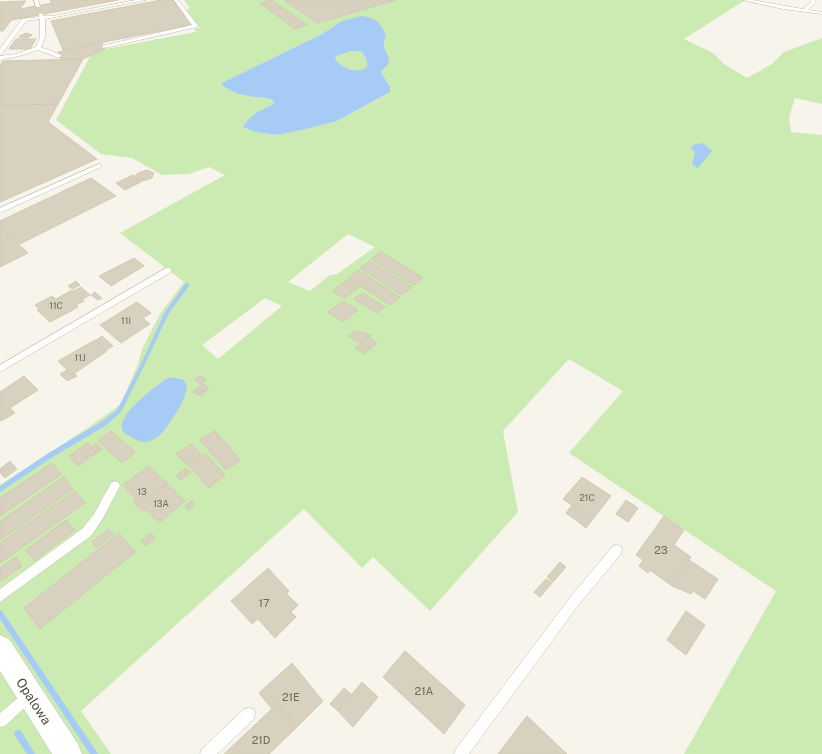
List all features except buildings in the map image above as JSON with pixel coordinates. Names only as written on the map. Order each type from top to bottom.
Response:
[{"type":"street","name":"Opalowa","points":[[0,648],[68,754]]},
{"type":"lane","points":[[36,0],[38,6]]},
{"type":"lane","points":[[0,54],[24,20],[42,16],[53,17],[144,0]]},
{"type":"lane","points":[[104,46],[195,26],[176,0]]},
{"type":"lane","points":[[745,0],[822,13]]},
{"type":"lane","points":[[804,11],[814,2],[812,0]]},
{"type":"lane","points":[[38,48],[43,37],[42,16]]},
{"type":"lane","points":[[0,58],[17,55],[38,48],[59,56]]},
{"type":"lane","points":[[0,211],[98,166]]},
{"type":"lane","points":[[0,369],[168,270]]},
{"type":"lane","points":[[0,596],[86,532],[98,517],[115,486]]},
{"type":"lane","points":[[461,754],[576,599],[616,550]]},
{"type":"lane","points":[[0,722],[30,696]]},
{"type":"lane","points":[[207,754],[249,714]]},
{"type":"green space","points":[[184,0],[745,0],[684,39],[713,53],[724,64],[747,78],[772,64],[784,52],[822,38],[822,104],[795,98],[789,117],[791,132],[822,135],[822,754],[684,754],[776,591],[569,453],[623,391],[569,359],[503,431],[518,512],[430,611],[373,557],[362,568],[304,509],[81,711],[111,754],[0,754],[0,485],[89,427],[121,404],[138,364],[142,349],[162,311],[184,282],[120,233],[225,175],[209,167],[189,174],[162,175],[132,158],[101,154],[56,120],[91,55],[105,49],[196,32],[194,29],[200,28],[186,10],[190,8]],"holes":[[[342,21],[386,37],[384,45],[387,53],[385,66],[381,72],[390,87],[387,94],[337,121],[277,135],[256,132],[245,123],[265,108],[274,104],[274,102],[264,97],[241,95],[222,83],[322,34]],[[348,234],[375,247],[337,274],[330,275],[310,291],[288,282]],[[265,298],[282,306],[218,359],[202,345]]]},
{"type":"green space","points":[[351,51],[362,52],[367,60],[368,67],[360,70],[350,69],[338,63],[335,59],[336,56]]},
{"type":"water","points":[[362,16],[375,20],[383,28],[386,37],[384,41],[384,48],[389,59],[389,63],[381,72],[390,87],[390,92],[337,121],[310,128],[277,135],[256,132],[243,127],[248,119],[274,104],[274,102],[265,98],[238,94],[222,85],[222,83],[322,34],[342,21]],"holes":[[[351,51],[362,52],[367,60],[367,67],[363,69],[355,70],[346,68],[335,59],[336,56]]]},
{"type":"water","points":[[703,143],[712,151],[698,168],[692,165],[695,152],[691,149],[692,146],[696,144]]},
{"type":"water","points":[[170,377],[184,380],[187,386],[185,395],[175,415],[160,435],[155,439],[144,442],[138,441],[124,433],[122,429],[122,422],[132,407],[148,392]]},
{"type":"waterway","points":[[0,489],[49,456],[103,424],[119,411],[167,312],[187,285]]},
{"type":"waterway","points":[[0,613],[94,754]]},
{"type":"waterway","points":[[18,734],[31,754]]}]
